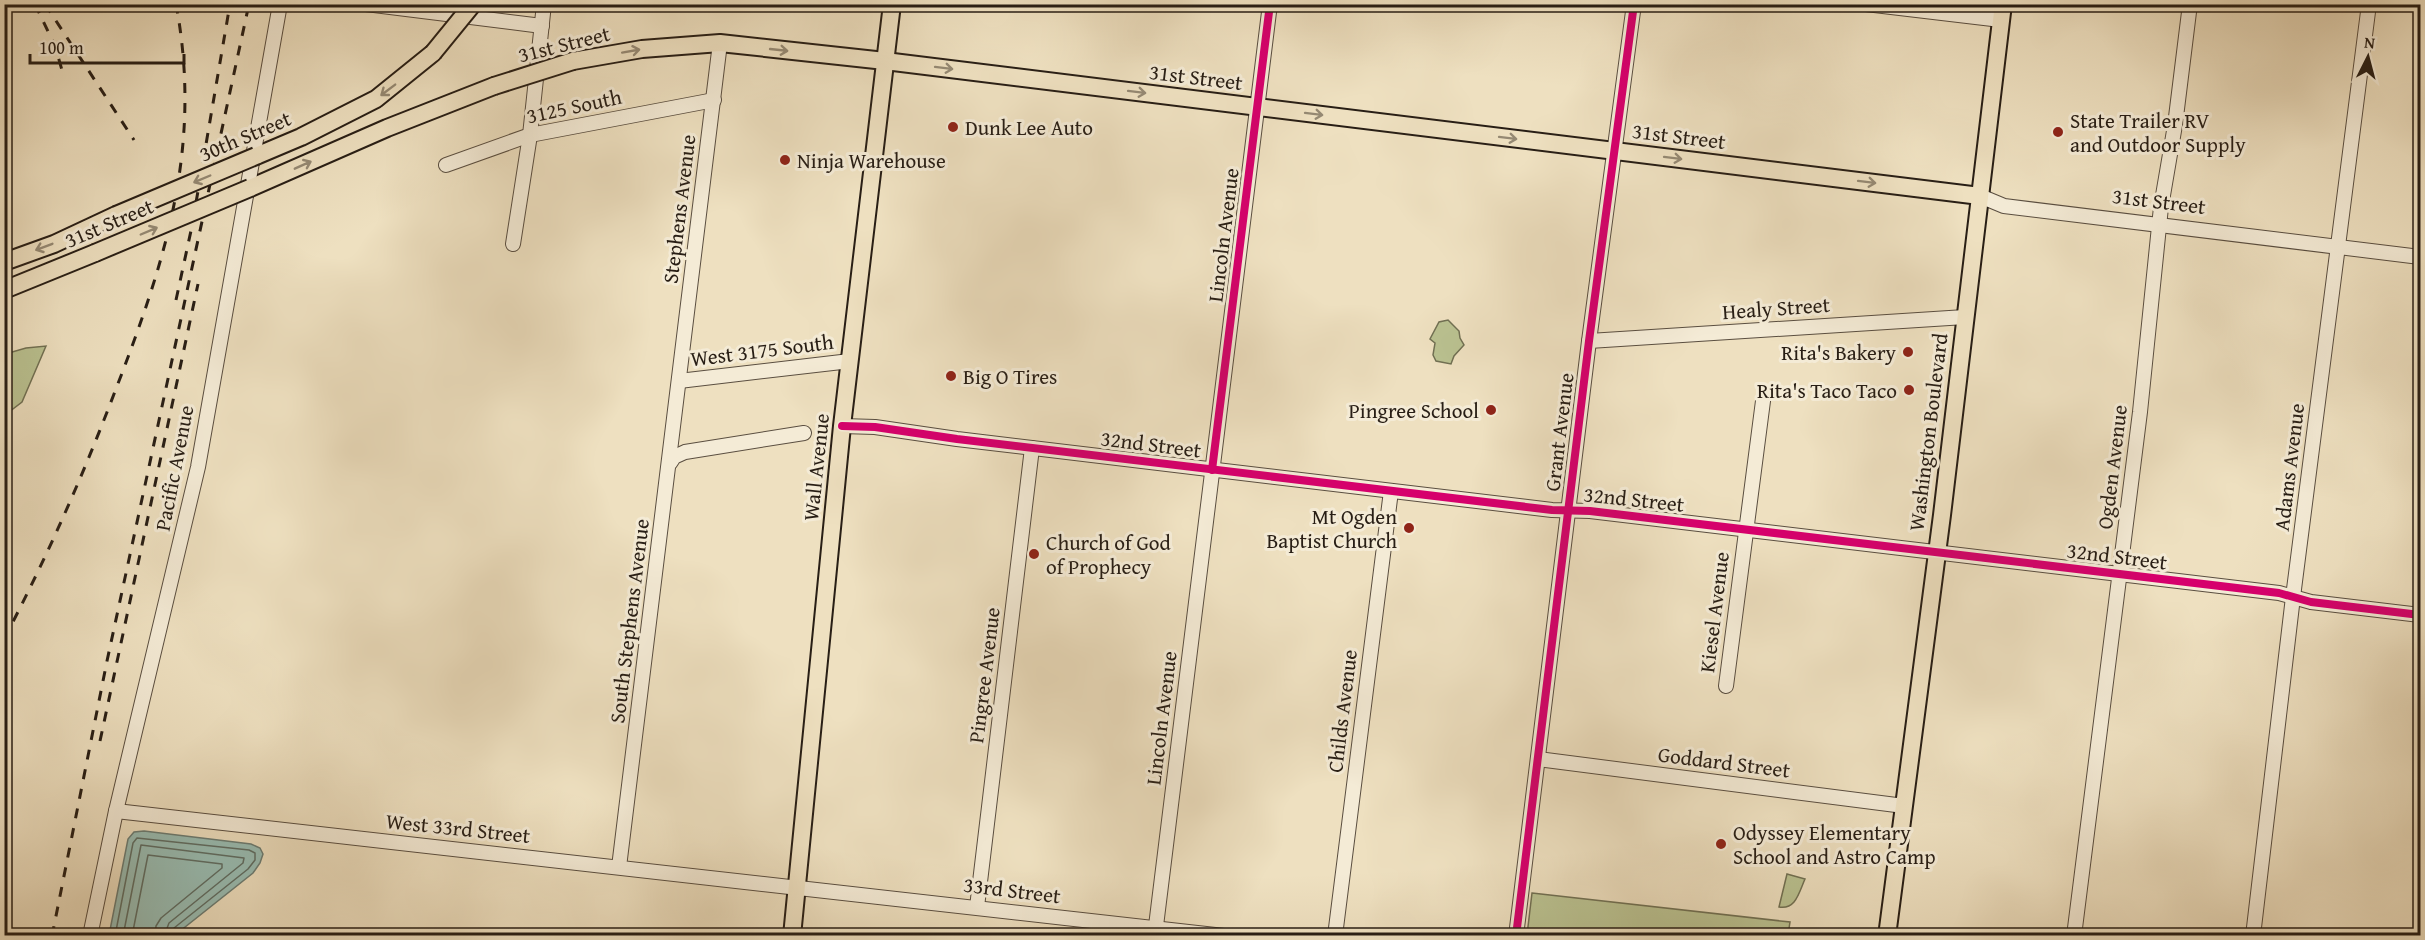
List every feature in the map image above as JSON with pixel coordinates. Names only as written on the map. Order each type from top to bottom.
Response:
[{"type":"main road","name":"30th Street","points":[[4,262],[54,243],[301,137],[376,99],[433,53],[473,4]]},
{"type":"main road","name":"Wall Avenue","points":[[792,936],[842,426],[892,4]]},
{"type":"main road","name":"Washington Boulevard","points":[[1887,936],[2002,12]]},
{"type":"main road","name":"31st Street","points":[[4,290],[250,188],[387,128],[494,86],[573,61],[642,49],[720,44],[885,61],[1980,196]]},
{"type":"street","name":"Pacific Avenue","points":[[90,936],[116,811],[198,467],[280,4]]},
{"type":"street","name":"31st Street","points":[[366,4],[542,26]]},
{"type":"street","points":[[513,244],[530,135],[544,4]]},
{"type":"street","name":"Lincoln Avenue","points":[[1156,932],[1270,4]]},
{"type":"street","name":"Grant Avenue","points":[[1516,936],[1589,341],[1634,4]]},
{"type":"street","points":[[1866,4],[2002,12]]},
{"type":"street","name":"Ogden Avenue","points":[[2074,936],[2120,574],[2160,224],[2190,4]]},
{"type":"street","name":"Adams Avenue","points":[[2253,936],[2293,597],[2369,4]]},
{"type":"street","name":"Stephens Avenue","points":[[680,381],[720,44]]},
{"type":"street","name":"3125 South","points":[[446,165],[530,135],[714,100]]},
{"type":"street","name":"31st Street","points":[[1980,196],[2004,206],[2421,256]]},
{"type":"street","name":"Healy Street","points":[[1589,341],[1965,317]]},
{"type":"street","name":"West 3175 South","points":[[680,381],[850,361]]},
{"type":"street","name":"South Stephens Avenue","points":[[619,867],[680,381]]},
{"type":"street","name":"Kiesel Avenue","points":[[1726,686],[1762,400]]},
{"type":"street","name":"32nd Street","points":[[842,426],[875,427],[1212,470],[1552,510],[1584,510],[2279,593],[2311,602],[2421,615]]},
{"type":"street","points":[[670,463],[674,457],[685,452],[804,433]]},
{"type":"street","name":"Pingree Avenue","points":[[977,907],[1032,448]]},
{"type":"street","name":"Childs Avenue","points":[[1335,936],[1391,491]]},
{"type":"street","name":"Goddard Street","points":[[1538,759],[1904,806]]},
{"type":"street","name":"West 33rd Street","points":[[116,811],[796,887]]},
{"type":"street","name":"33rd Street","points":[[796,887],[977,907],[1156,932],[1224,936]]},
{"type":"green space","points":[[1448,320],[1459,331],[1464,345],[1454,356],[1451,364],[1436,361],[1433,355],[1435,343],[1430,339],[1439,322]]},
{"type":"green space","points":[[46,346],[22,402],[5,415],[5,354],[26,348]]},
{"type":"green space","points":[[1787,874],[1805,879],[1793,903],[1779,907]]},
{"type":"green space","points":[[1532,893],[1790,922],[1788,935],[1527,935]]},
{"type":"water","points":[[144,831],[251,844],[260,848],[263,854],[253,873],[175,935],[109,935],[128,839],[134,832]]},
{"type":"railway","points":[[35,4],[55,46],[64,77]]},
{"type":"railway","points":[[45,4],[134,140]]},
{"type":"railway","points":[[4,639],[63,518],[89,456],[149,298],[163,251],[182,156],[185,107],[183,57],[176,4]]},
{"type":"railway","points":[[176,300],[192,226],[230,4]]},
{"type":"railway","points":[[52,936],[107,661],[249,4]]},
{"type":"railway","points":[[100,741],[198,284]]},
{"type":"cycle path","points":[[1212,470],[1270,4]]},
{"type":"cycle path","points":[[1516,936],[1589,341],[1634,4]]},
{"type":"cycle path","points":[[842,426],[875,427],[957,439],[1552,510],[1590,511],[2279,593],[2311,602],[2420,615]]},
{"type":"place","name":"Dunk Lee Auto","points":[[953,127]]},
{"type":"place","name":"State Trailer RV and Outdoor Supply","points":[[2058,132]]},
{"type":"place","name":"Ninja Warehouse","points":[[785,160]]},
{"type":"place","name":"Rita's Bakery","points":[[1908,352]]},
{"type":"place","name":"Big O Tires","points":[[951,376]]},
{"type":"place","name":"Rita's Taco Taco","points":[[1909,390]]},
{"type":"place","name":"Pingree School","points":[[1491,410]]},
{"type":"place","name":"Mt Ogden Baptist Church","points":[[1409,528]]},
{"type":"place","name":"Church of God of Prophecy","points":[[1034,554]]},
{"type":"place","name":"Odyssey Elementary School and Astro Camp","points":[[1721,844]]}]
